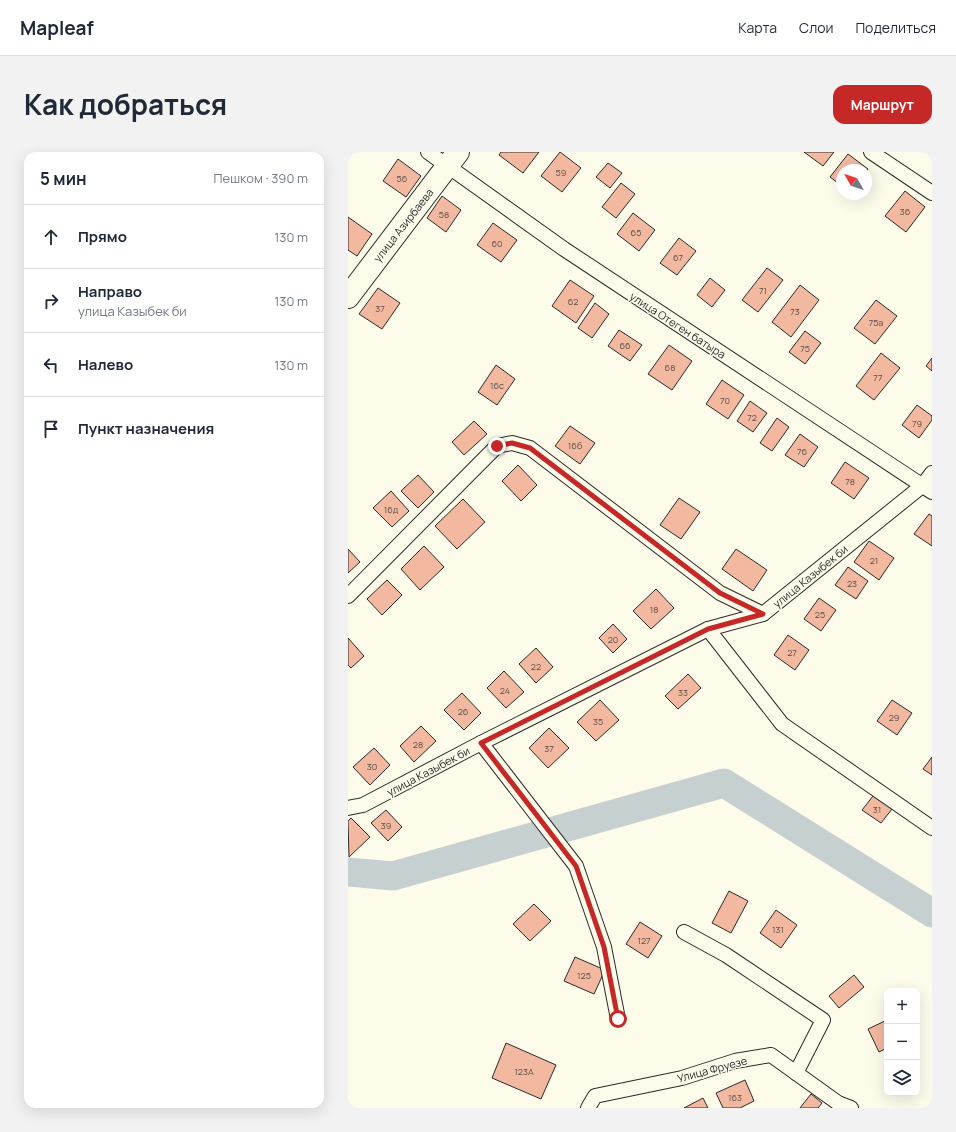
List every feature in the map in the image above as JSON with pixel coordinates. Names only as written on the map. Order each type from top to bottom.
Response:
[{"type":"main road","name":"улица Азирбаева","points":[[348,297],[453,159]]},
{"type":"street","name":"улица Отеген батыра","points":[[428,152],[453,159],[564,249],[927,489]]},
{"type":"street","points":[[871,152],[932,193]]},
{"type":"street","points":[[348,596],[497,446],[512,443],[530,448],[720,593],[763,614]]},
{"type":"street","name":"улица Казыбек би","points":[[348,808],[362,805],[481,743],[708,629],[763,614],[927,489],[932,472]]},
{"type":"street","points":[[708,629],[782,724],[932,828]]},
{"type":"street","points":[[481,743],[576,866],[604,947],[618,1019]]},
{"type":"street","points":[[684,932],[726,955],[823,1020],[796,1073]]},
{"type":"street","name":"Улица Фруезе","points":[[588,1108],[595,1096],[682,1078],[735,1061],[771,1055],[838,1103],[852,1108]]},
{"type":"building","points":[[501,152],[539,152],[523,173],[499,155]]},
{"type":"building","points":[[560,152],[581,168],[562,192],[541,176]]},
{"type":"building","points":[[804,152],[834,152],[823,166]]},
{"type":"building","points":[[848,154],[861,164],[840,164]]},
{"type":"building","points":[[398,159],[421,176],[406,197],[383,181]]},
{"type":"building","points":[[608,163],[622,173],[610,188],[596,177]]},
{"type":"building","points":[[836,169],[836,182],[830,177]]},
{"type":"building","points":[[621,183],[635,194],[616,218],[602,207]]},
{"type":"building","points":[[905,191],[925,207],[906,232],[885,216]]},
{"type":"building","points":[[442,196],[461,210],[446,232],[427,218]]},
{"type":"building","points":[[633,213],[655,230],[639,251],[617,234]]},
{"type":"building","points":[[348,217],[372,234],[357,256],[348,250]]},
{"type":"building","points":[[493,223],[517,240],[501,262],[477,245]]},
{"type":"building","points":[[679,238],[696,251],[677,275],[660,263]]},
{"type":"building","points":[[767,268],[783,280],[758,312],[742,300]]},
{"type":"building","points":[[710,278],[725,290],[712,307],[697,295]]},
{"type":"building","points":[[570,280],[594,296],[576,323],[552,306]]},
{"type":"building","points":[[800,285],[819,300],[791,337],[772,322]]},
{"type":"building","points":[[378,288],[400,303],[382,329],[359,314]]},
{"type":"building","points":[[876,300],[897,316],[875,344],[854,328]]},
{"type":"building","points":[[595,303],[609,314],[592,338],[578,328]]},
{"type":"building","points":[[619,330],[642,345],[630,361],[608,346]]},
{"type":"building","points":[[805,331],[821,343],[805,364],[789,352]]},
{"type":"building","points":[[669,345],[692,361],[672,390],[648,374]]},
{"type":"building","points":[[881,353],[900,368],[874,400],[856,386]]},
{"type":"building","points":[[932,358],[932,371],[926,366]]},
{"type":"building","points":[[496,365],[515,379],[497,405],[478,392]]},
{"type":"building","points":[[722,380],[744,395],[728,419],[706,404]]},
{"type":"building","points":[[750,401],[767,413],[753,432],[737,421]]},
{"type":"building","points":[[917,405],[932,416],[932,420],[919,438],[902,425]]},
{"type":"building","points":[[777,418],[789,427],[772,451],[760,443]]},
{"type":"building","points":[[474,421],[487,434],[464,455],[452,442]]},
{"type":"building","points":[[570,426],[595,443],[580,464],[555,446]]},
{"type":"building","points":[[800,434],[818,447],[804,467],[785,455]]},
{"type":"building","points":[[845,462],[869,478],[854,499],[831,483]]},
{"type":"building","points":[[518,465],[537,485],[521,501],[502,481]]},
{"type":"building","points":[[418,475],[434,492],[418,508],[401,491]]},
{"type":"building","points":[[391,491],[409,511],[392,527],[373,508]]},
{"type":"building","points":[[679,498],[700,512],[681,539],[660,525]]},
{"type":"building","points":[[463,499],[485,522],[457,549],[435,526]]},
{"type":"building","points":[[929,514],[932,516],[932,546],[914,534]]},
{"type":"building","points":[[869,541],[894,558],[879,580],[854,562]]},
{"type":"building","points":[[424,546],[444,567],[420,590],[401,569]]},
{"type":"building","points":[[348,549],[360,562],[348,573]]},
{"type":"building","points":[[736,549],[767,570],[753,591],[722,569]]},
{"type":"building","points":[[848,567],[868,581],[856,599],[835,585]]},
{"type":"building","points":[[387,580],[402,595],[382,615],[367,599]]},
{"type":"building","points":[[656,589],[674,608],[651,629],[633,611]]},
{"type":"building","points":[[819,598],[836,610],[821,631],[804,619]]},
{"type":"building","points":[[613,624],[627,639],[613,653],[599,638]]},
{"type":"building","points":[[788,635],[809,650],[795,670],[774,655]]},
{"type":"building","points":[[348,638],[364,656],[351,668],[348,665]]},
{"type":"building","points":[[536,648],[553,667],[536,683],[519,664]]},
{"type":"building","points":[[504,671],[524,692],[506,708],[487,688]]},
{"type":"building","points":[[688,674],[701,688],[678,709],[665,696]]},
{"type":"building","points":[[462,693],[481,713],[464,730],[444,710]]},
{"type":"building","points":[[600,700],[619,720],[596,741],[577,722]]},
{"type":"building","points":[[892,700],[912,713],[897,735],[877,721]]},
{"type":"building","points":[[421,726],[436,741],[414,762],[400,746]]},
{"type":"building","points":[[549,728],[569,748],[548,768],[529,748]]},
{"type":"building","points":[[374,748],[390,765],[370,785],[353,767]]},
{"type":"building","points":[[932,757],[932,775],[923,769]]},
{"type":"building","points":[[873,796],[892,809],[881,823],[862,810]]},
{"type":"building","points":[[386,810],[402,827],[388,841],[371,823]]},
{"type":"building","points":[[351,818],[370,837],[349,857],[348,821]]},
{"type":"building","points":[[729,891],[748,901],[731,933],[712,923]]},
{"type":"building","points":[[534,904],[551,921],[530,941],[513,924]]},
{"type":"building","points":[[776,910],[797,925],[781,948],[760,933]]},
{"type":"building","points":[[640,922],[662,936],[648,958],[626,944]]},
{"type":"building","points":[[575,957],[605,970],[594,994],[564,981]]},
{"type":"building","points":[[854,975],[864,987],[839,1008],[829,996]]},
{"type":"building","points":[[884,1021],[884,1050],[879,1052],[868,1029]]},
{"type":"building","points":[[506,1043],[556,1065],[541,1099],[492,1078]]},
{"type":"building","points":[[745,1080],[754,1101],[740,1108],[723,1108],[716,1093]]},
{"type":"building","points":[[811,1094],[822,1103],[818,1108],[800,1108]]},
{"type":"building","points":[[703,1098],[708,1108],[684,1108]]},
{"type":"waterway","points":[[348,872],[393,876],[724,783],[932,913]]},
{"type":"route","points":[[497,446],[512,443],[530,448],[720,593],[763,614],[708,629],[481,743],[576,866],[604,947],[618,1019]]}]
